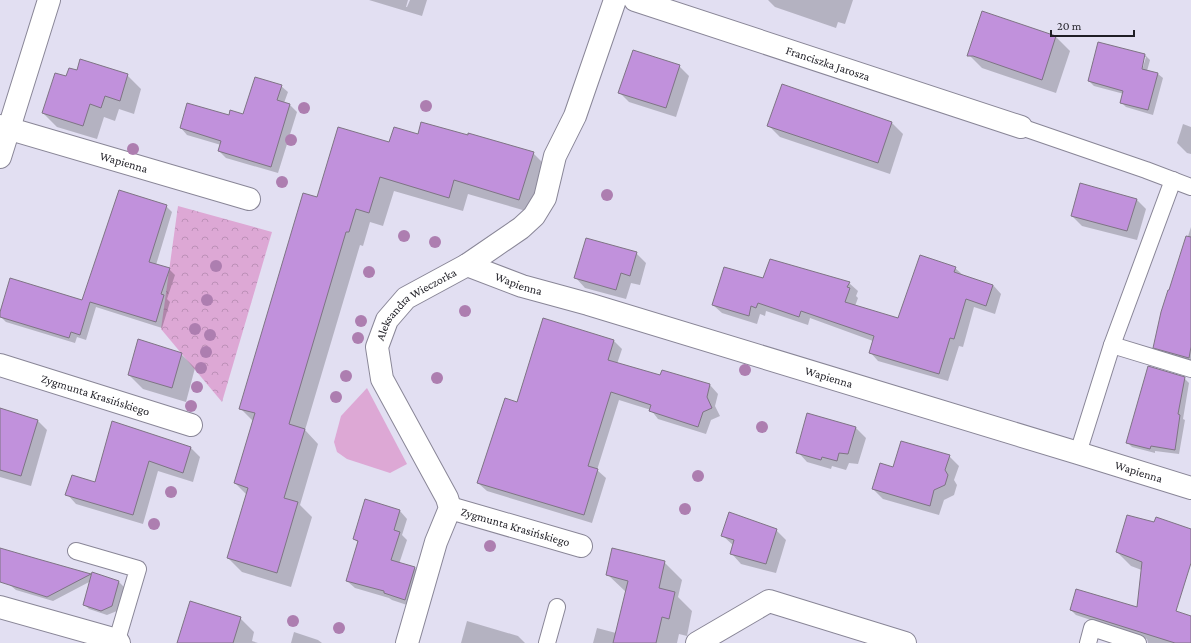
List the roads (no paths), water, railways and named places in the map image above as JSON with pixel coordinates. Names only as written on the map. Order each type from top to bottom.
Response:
[{"type":"street","points":[[0,157],[4,127],[49,0]]},
{"type":"street","name":"Aleksandra Wieczorka","points":[[450,508],[448,498],[382,379],[377,347],[387,320],[406,298],[467,265],[521,228],[534,216],[545,198],[555,156],[575,116],[615,0]]},
{"type":"street","name":"Franciszka Jarosza","points":[[635,0],[1021,127]]},
{"type":"street","name":"Wapienna","points":[[4,127],[248,199]]},
{"type":"street","name":"Wapienna","points":[[467,265],[522,286],[588,304],[1191,488]]},
{"type":"street","name":"Zygmunta Krasińskiego","points":[[0,365],[191,425]]},
{"type":"street","points":[[407,643],[436,542],[450,508]]},
{"type":"street","name":"Zygmunta Krasińskiego","points":[[450,508],[581,546]]},
{"type":"street","points":[[697,643],[769,601],[905,643]]},
{"type":"street","points":[[0,607],[118,642]]},
{"type":"lane","points":[[1021,127],[1191,187]]},
{"type":"lane","points":[[1078,453],[1112,345],[1173,180]]},
{"type":"lane","points":[[1112,345],[1191,369]]},
{"type":"lane","points":[[76,551],[138,569],[118,642]]},
{"type":"lane","points":[[547,643],[558,607]]},
{"type":"lane","points":[[1088,643],[1092,628],[1138,643]]}]
